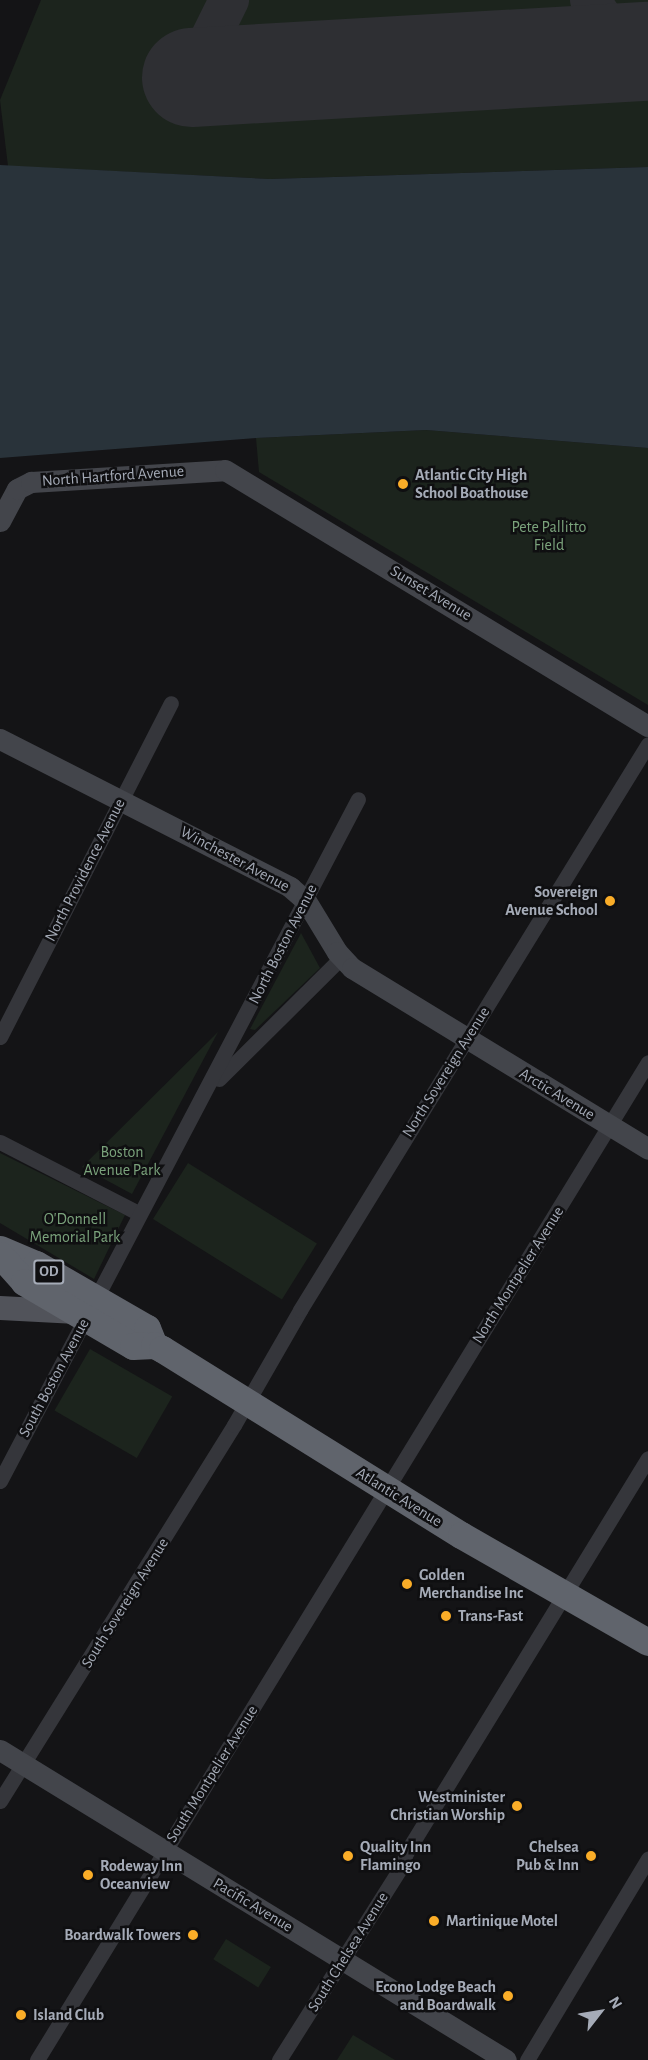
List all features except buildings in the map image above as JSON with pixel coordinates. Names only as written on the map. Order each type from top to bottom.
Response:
[{"type":"highway","name":"OD","points":[[0,1250],[36,1264],[88,1309]]},
{"type":"highway","name":"OD","points":[[0,1255],[24,1282],[88,1309]]},
{"type":"highway","name":"Atlantic Avenue","points":[[88,1309],[147,1329],[154,1345],[565,1598],[648,1642]]},
{"type":"main road","name":"Atlantic Avenue","points":[[0,1308],[88,1309]]},
{"type":"street","name":"North Hartford Avenue","points":[[0,521],[17,489],[31,482],[211,469]]},
{"type":"street","name":"Sunset Avenue","points":[[211,469],[236,475],[648,726]]},
{"type":"street","name":"North Providence Avenue","points":[[0,1037],[171,703]]},
{"type":"street","name":"Winchester Avenue","points":[[0,739],[290,887],[306,901],[341,958],[357,972],[467,1039]]},
{"type":"street","name":"North Sovereign Avenue","points":[[246,1402],[648,744]]},
{"type":"street","name":"North Boston Avenue","points":[[88,1309],[208,1090],[358,799]]},
{"type":"street","name":"North Boston Avenue","points":[[208,1090],[341,958]]},
{"type":"street","name":"Arctic Avenue","points":[[467,1039],[648,1149]]},
{"type":"street","name":"North Montpelier Avenue","points":[[387,1488],[648,1062]]},
{"type":"street","points":[[0,1142],[140,1214]]},
{"type":"street","name":"South Boston Avenue","points":[[0,1480],[88,1309]]},
{"type":"street","name":"South Sovereign Avenue","points":[[0,1801],[246,1402]]},
{"type":"street","name":"South Chelsea Avenue","points":[[279,2060],[565,1598],[648,1458]]},
{"type":"street","name":"South Montpelier Avenue","points":[[37,2060],[387,1488]]},
{"type":"street","name":"Pacific Avenue","points":[[0,1750],[506,2060]]},
{"type":"street","points":[[527,2060],[648,1859]]},
{"type":"green space","points":[[41,0],[648,0],[648,167],[270,179],[8,166],[0,100]]},
{"type":"green space","name":"Pete Pallitto Field","points":[[426,430],[648,448],[648,705],[259,472],[256,438]]},
{"type":"green space","points":[[301,933],[320,968],[255,1030],[250,1029]]},
{"type":"green space","name":"Boston Avenue Park","points":[[218,1032],[132,1194],[82,1167]]},
{"type":"green space","name":"O'Donnell Memorial Park","points":[[0,1153],[125,1215],[94,1279],[0,1223]]},
{"type":"green space","points":[[188,1163],[317,1244],[282,1300],[153,1219]]},
{"type":"green space","points":[[90,1349],[172,1396],[137,1458],[54,1410]]},
{"type":"green space","points":[[226,1939],[271,1967],[258,1987],[213,1959]]},
{"type":"green space","points":[[353,2035],[395,2060],[337,2060]]},
{"type":"shaded area","points":[[0,165],[270,179],[648,167],[648,448],[426,430],[256,438],[0,458]]},
{"type":"taxiway","points":[[191,77],[229,0]]},
{"type":"taxiway","points":[[590,0],[609,27],[630,43],[648,48]]},
{"type":"runway","points":[[191,77],[648,51]]},
{"type":"place","name":"Atlantic City High School Boathouse","points":[[403,484]]},
{"type":"place","name":"Sovereign Avenue School","points":[[610,901]]},
{"type":"place","name":"Golden Merchandise Inc","points":[[407,1584]]},
{"type":"place","name":"Trans-Fast","points":[[446,1616]]},
{"type":"place","name":"Westminister Christian Worship","points":[[517,1806]]},
{"type":"place","name":"Quality Inn Flamingo","points":[[348,1856]]},
{"type":"place","name":"Chelsea Pub & Inn","points":[[591,1856]]},
{"type":"place","name":"Rodeway Inn Oceanview","points":[[88,1875]]},
{"type":"place","name":"Martinique Motel","points":[[434,1921]]},
{"type":"place","name":"Boardwalk Towers","points":[[193,1935]]},
{"type":"place","name":"Econo Lodge Beach and Boardwalk","points":[[508,1996]]},
{"type":"place","name":"Island Club","points":[[21,2015]]}]
